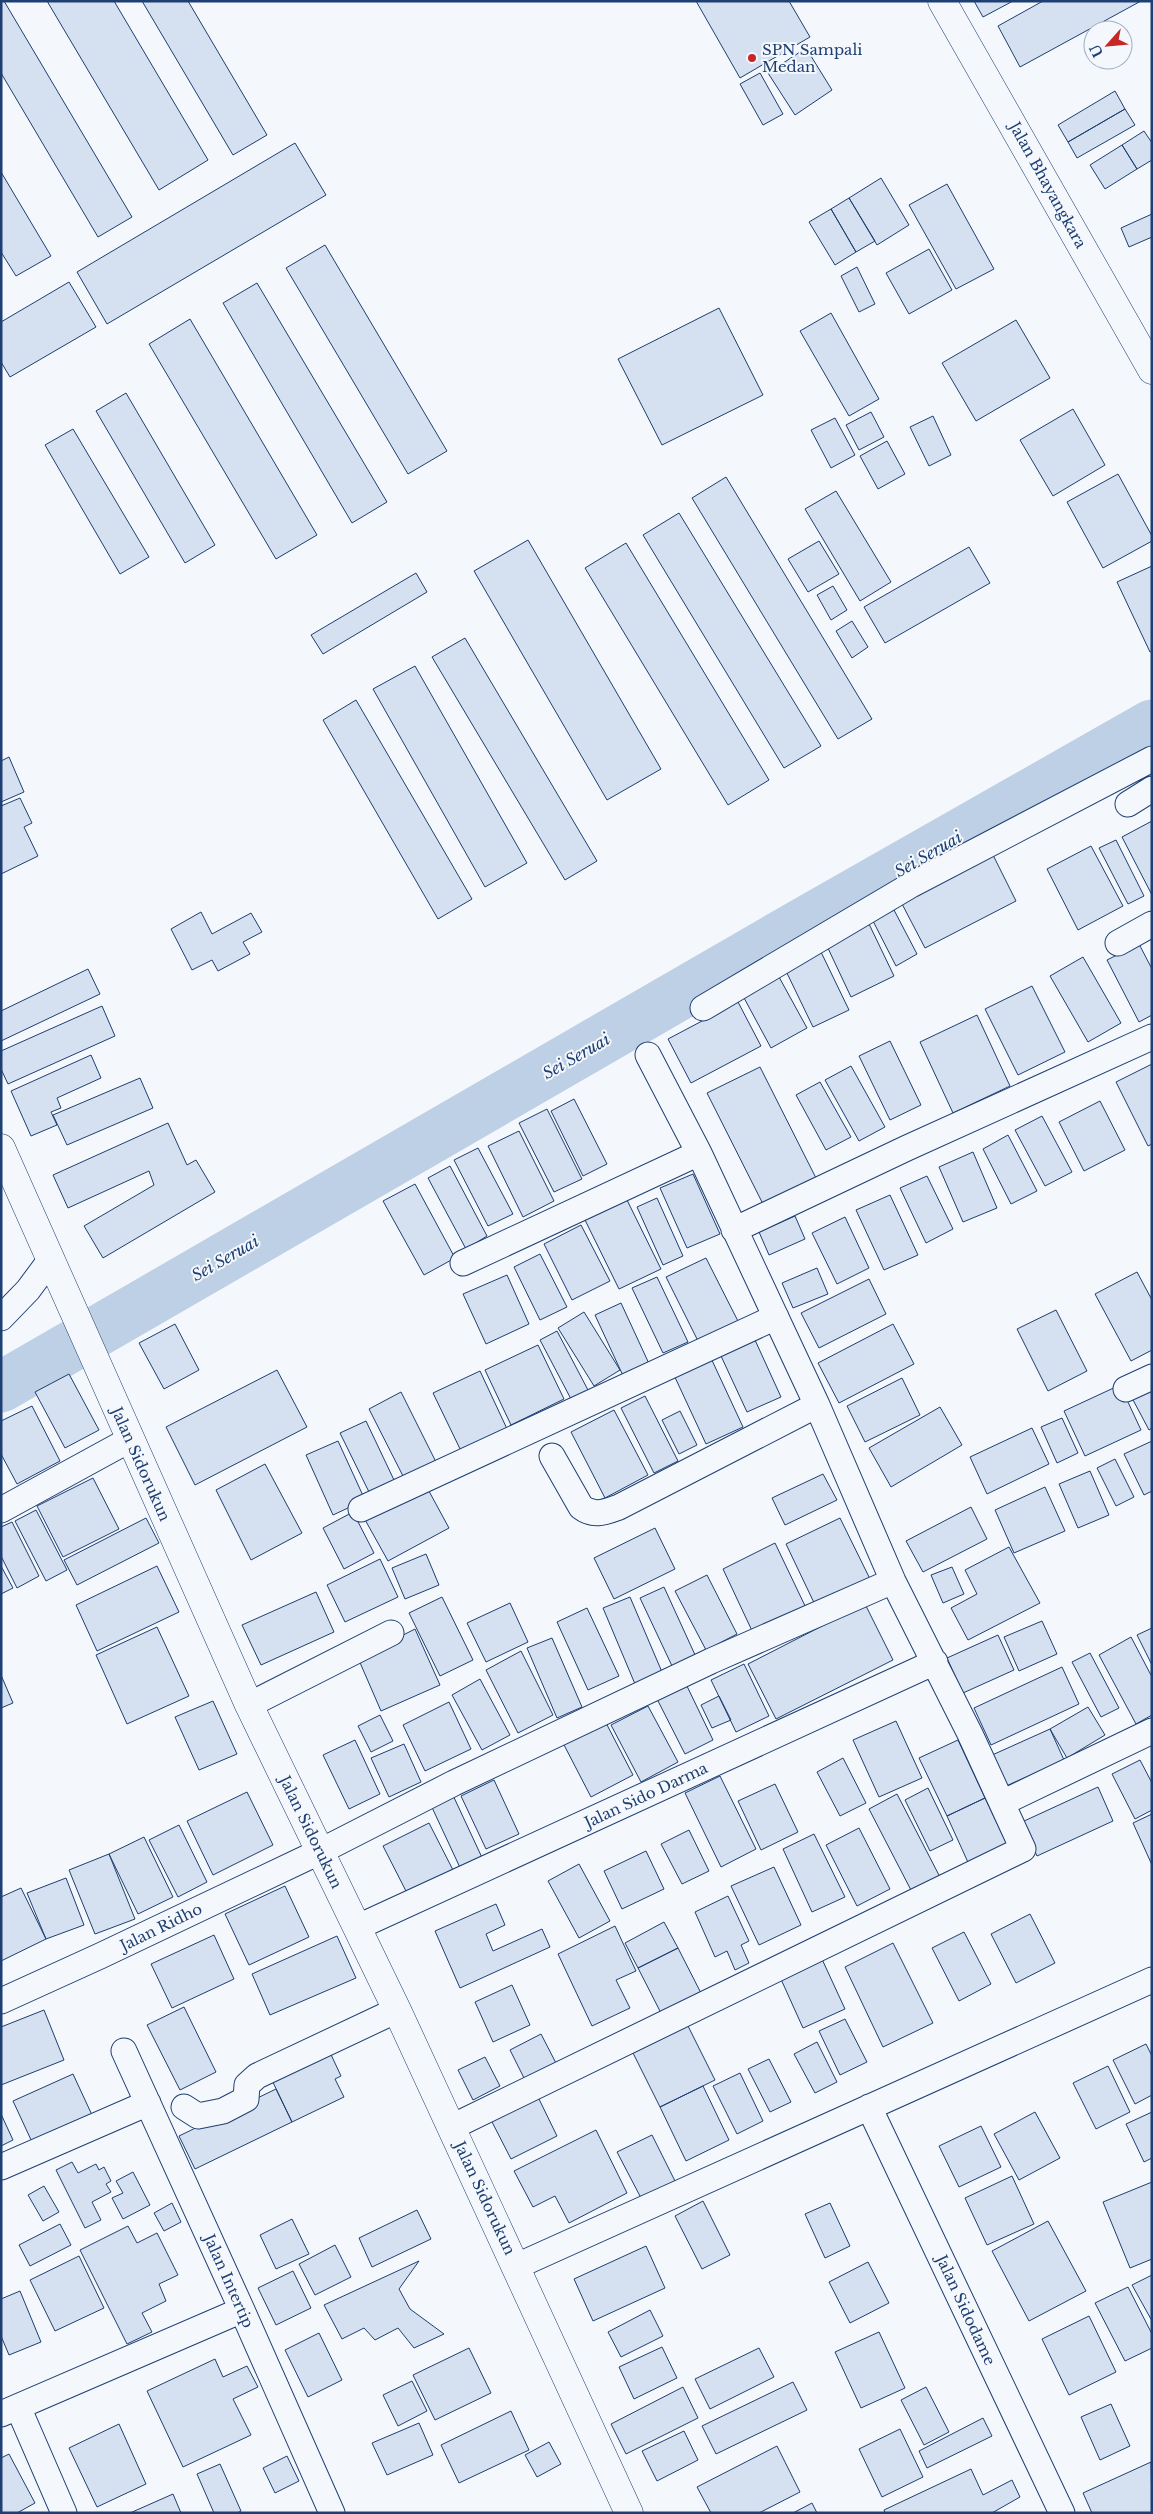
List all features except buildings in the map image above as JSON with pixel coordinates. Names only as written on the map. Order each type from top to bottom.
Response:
[{"type":"street","name":"Jalan Bhayangkara","points":[[942,1],[1152,370]]},
{"type":"street","points":[[703,1008],[912,885],[1152,759]]},
{"type":"street","points":[[1128,804],[1152,789]]},
{"type":"street","points":[[1118,943],[1152,924]]},
{"type":"street","points":[[734,1230],[907,1148],[1152,1037]]},
{"type":"street","points":[[452,2127],[1023,1849],[935,1662],[893,1581],[817,1404],[698,1153],[648,1055]]},
{"type":"street","name":"Jalan Sidorukun","points":[[1,1148],[249,1705],[397,2010],[517,2266],[629,2513]]},
{"type":"street","points":[[463,1263],[698,1153]]},
{"type":"street","points":[[1,1318],[28,1290],[55,1268]]},
{"type":"street","points":[[360,1509],[776,1318]]},
{"type":"street","points":[[1126,1389],[1152,1377]]},
{"type":"street","points":[[552,1456],[581,1506],[587,1512],[602,1513],[817,1404]]},
{"type":"street","points":[[1,1510],[130,1440]]},
{"type":"street","name":"Jalan Ridho","points":[[1,2001],[319,1852],[454,1783],[711,1661],[893,1581]]},
{"type":"street","points":[[249,1705],[391,1633]]},
{"type":"street","name":"Jalan Sido Darma","points":[[358,1928],[935,1662]]},
{"type":"street","points":[[1002,1803],[1152,1731]]},
{"type":"street","points":[[517,2266],[1152,1980]]},
{"type":"street","points":[[184,2107],[198,2116],[223,2110],[246,2099],[250,2081],[397,2010]]},
{"type":"street","name":"Jalan Intertip","points":[[124,2052],[332,2513]]},
{"type":"street","points":[[1,2167],[148,2103]]},
{"type":"street","name":"Jalan Sidodame","points":[[869,2107],[1062,2513]]},
{"type":"street","points":[[64,2513],[9,2410],[242,2310]]},
{"type":"waterway","name":"Sei Seruai","points":[[1,1387],[807,921],[1152,725]]},
{"type":"place","name":"SPN Sampali Medan","points":[[752,58]]}]
